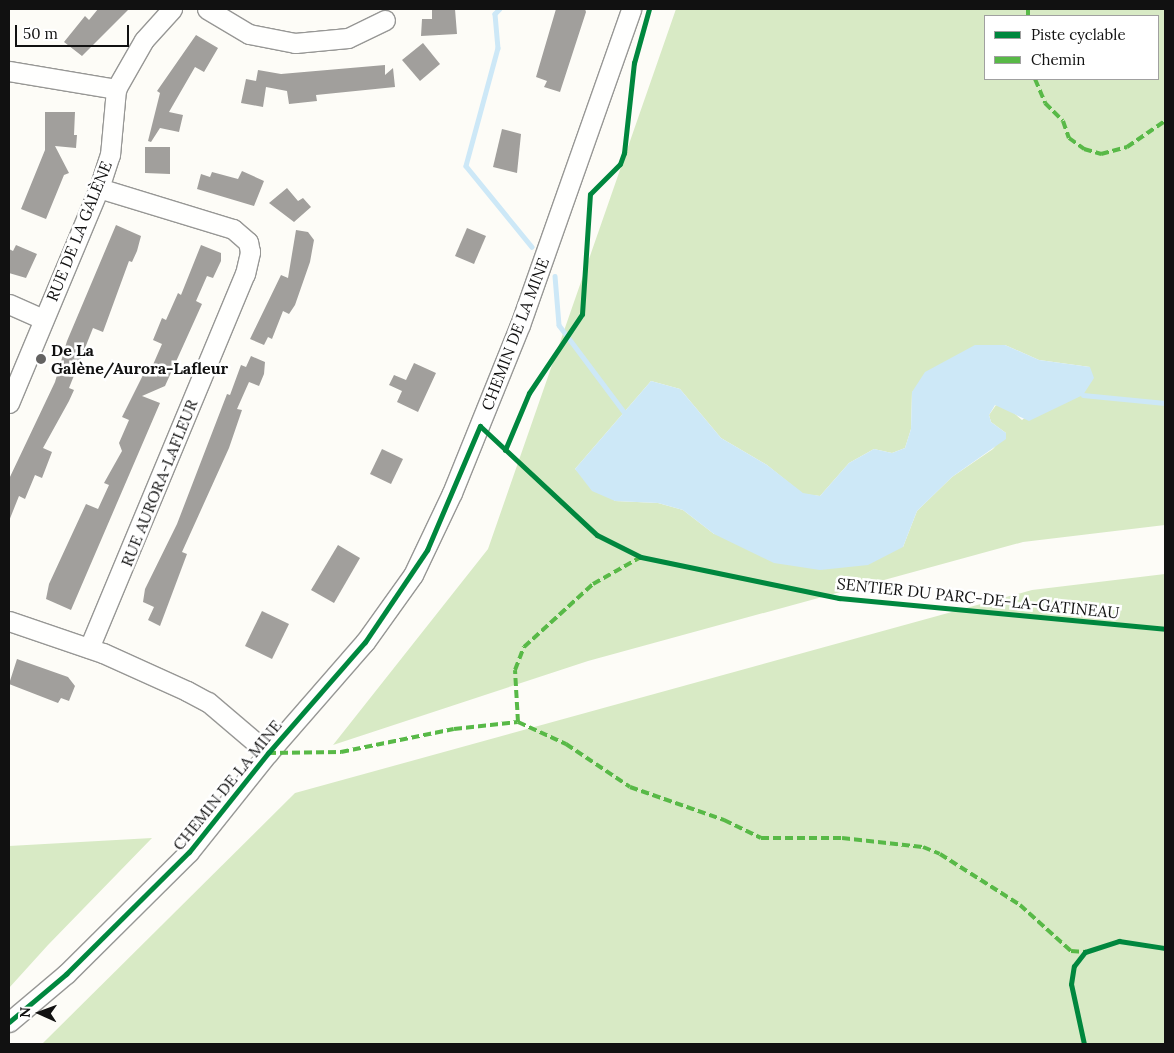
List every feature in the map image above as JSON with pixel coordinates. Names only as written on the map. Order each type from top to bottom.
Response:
[{"type":"street","name":"RUE DE LA GALÈNE","points":[[9,404],[99,188],[110,155],[116,89],[144,40],[172,9]]},
{"type":"street","points":[[208,9],[249,34],[295,43],[348,38],[385,20]]},
{"type":"street","name":"CHEMIN DE LA MINE","points":[[9,1022],[66,974],[161,882],[209,828],[268,753],[365,642],[427,550],[520,325],[631,9]]},
{"type":"street","points":[[9,71],[116,89]]},
{"type":"street","name":"RUE AURORA-LAFLEUR","points":[[89,648],[245,274],[250,252],[248,242],[233,229],[99,188]]},
{"type":"street","points":[[9,304],[43,319]]},
{"type":"street","points":[[9,621],[89,648],[208,702],[268,753]]},
{"type":"green space","points":[[676,9],[1165,9],[1165,525],[1023,542],[588,661],[333,745],[488,549]],"holes":[[[1005,345],[1039,360],[1090,367],[1022,420],[1009,409],[996,405],[989,415],[991,422],[1006,433],[993,449],[952,477],[917,511],[903,547],[714,534],[683,510],[658,503],[615,501],[575,469],[651,381],[680,389],[721,438],[767,465],[803,494],[820,496],[849,463],[874,449],[892,453],[905,448],[911,429],[912,392]]]},
{"type":"green space","points":[[1165,574],[1165,1044],[42,1044],[295,793],[1032,590]]},
{"type":"green space","points":[[152,838],[48,945],[9,988],[9,846]]},
{"type":"water","points":[[975,345],[1005,345],[1039,360],[1090,367],[1094,378],[1083,395],[1029,421],[995,405],[989,415],[991,422],[1006,433],[1006,439],[952,477],[917,511],[903,547],[868,565],[820,570],[774,563],[714,534],[683,510],[658,503],[615,501],[592,491],[575,469],[651,381],[680,389],[721,438],[767,465],[803,493],[820,496],[849,463],[874,449],[892,453],[905,448],[911,429],[912,392],[925,372]]},
{"type":"building","points":[[98,9],[129,9],[82,56],[64,42],[85,16],[89,20]]},
{"type":"building","points":[[432,9],[455,9],[457,34],[421,36],[422,19],[432,19]]},
{"type":"building","points":[[556,9],[585,9],[586,12],[560,92],[544,87],[547,81],[536,77]]},
{"type":"building","points":[[196,35],[218,48],[204,72],[195,67],[169,112],[183,115],[179,132],[160,128],[151,142],[148,141],[160,93],[157,91]]},
{"type":"building","points":[[423,43],[440,64],[420,81],[402,60]]},
{"type":"building","points":[[385,65],[385,75],[393,68],[395,87],[316,95],[317,101],[289,104],[287,91],[266,87],[263,107],[241,103],[246,79],[256,81],[258,70],[281,74]]},
{"type":"building","points":[[45,112],[75,112],[74,135],[77,135],[76,148],[55,146],[69,173],[64,175],[46,219],[21,209],[45,150]]},
{"type":"building","points":[[502,129],[521,134],[517,173],[493,167]]},
{"type":"building","points":[[145,147],[170,147],[170,174],[145,173]]},
{"type":"building","points":[[242,171],[264,181],[254,206],[197,189],[201,174],[210,177],[212,172],[238,179]]},
{"type":"building","points":[[287,188],[298,201],[303,198],[311,207],[294,222],[269,203]]},
{"type":"building","points":[[116,225],[141,236],[137,251],[132,262],[129,261],[103,332],[93,328],[69,388],[74,390],[43,448],[52,452],[42,478],[35,475],[25,499],[19,496],[9,521],[9,479],[55,382],[67,341]]},
{"type":"building","points":[[467,228],[486,236],[474,264],[455,256]]},
{"type":"building","points":[[296,230],[308,232],[314,240],[310,262],[295,305],[289,314],[283,311],[272,339],[268,337],[264,345],[250,339],[281,275],[288,278]]},
{"type":"building","points":[[16,245],[37,254],[26,278],[9,273],[9,249],[13,251]]},
{"type":"building","points":[[201,245],[221,253],[221,261],[213,278],[207,276],[196,301],[202,304],[165,386],[142,396],[160,403],[71,610],[46,599],[49,584],[86,504],[98,509],[109,485],[104,483],[122,451],[119,443],[129,420],[122,417],[148,365],[152,367],[162,344],[153,340],[162,318],[166,320],[178,293],[181,295]]},
{"type":"building","points":[[251,356],[265,362],[264,374],[259,386],[249,382],[237,409],[242,410],[229,448],[182,552],[187,554],[160,626],[148,620],[154,607],[143,602],[145,589],[177,524],[227,394],[230,395],[241,365],[246,367]]},
{"type":"building","points":[[414,363],[436,373],[418,412],[397,402],[402,391],[389,385],[394,375],[406,380]]},
{"type":"building","points":[[382,449],[403,459],[391,484],[370,474]]},
{"type":"building","points":[[338,545],[360,558],[334,603],[311,590]]},
{"type":"building","points":[[262,611],[289,624],[272,659],[245,646]]},
{"type":"building","points":[[17,659],[68,677],[75,686],[69,701],[61,698],[58,703],[9,684]]},
{"type":"waterway","points":[[500,9],[495,14],[498,48],[466,166],[532,247]]},
{"type":"waterway","points":[[555,276],[559,325],[624,412]]},
{"type":"waterway","points":[[1083,395],[1165,403]]},
{"type":"marked path","points":[[1028,9],[1028,15]]},
{"type":"marked path","points":[[1035,80],[1045,103],[1063,121],[1069,138],[1084,149],[1101,154],[1127,147],[1165,121]]},
{"type":"marked path","points":[[518,722],[515,670],[524,647],[593,584],[641,557]]},
{"type":"marked path","points":[[268,753],[341,752],[454,729],[518,722],[566,744],[630,787],[724,820],[761,838],[842,838],[923,847],[940,854],[1020,905],[1071,951],[1085,952]]},
{"type":"cycle path","points":[[505,450],[529,393],[582,314],[590,194],[620,164],[624,153],[634,63],[649,9]]},
{"type":"cycle path","name":"SENTIER DU PARC-DE-LA-GATINEAU","points":[[9,1022],[66,974],[189,852],[268,753],[365,642],[427,550],[480,426],[597,535],[641,557],[839,598],[1165,629]]},
{"type":"cycle path","points":[[1084,1044],[1071,984],[1074,966],[1085,952],[1119,941],[1165,948]]},
{"type":"place","name":"De La Galène/Aurora-Lafleur","points":[[41,359]]}]
